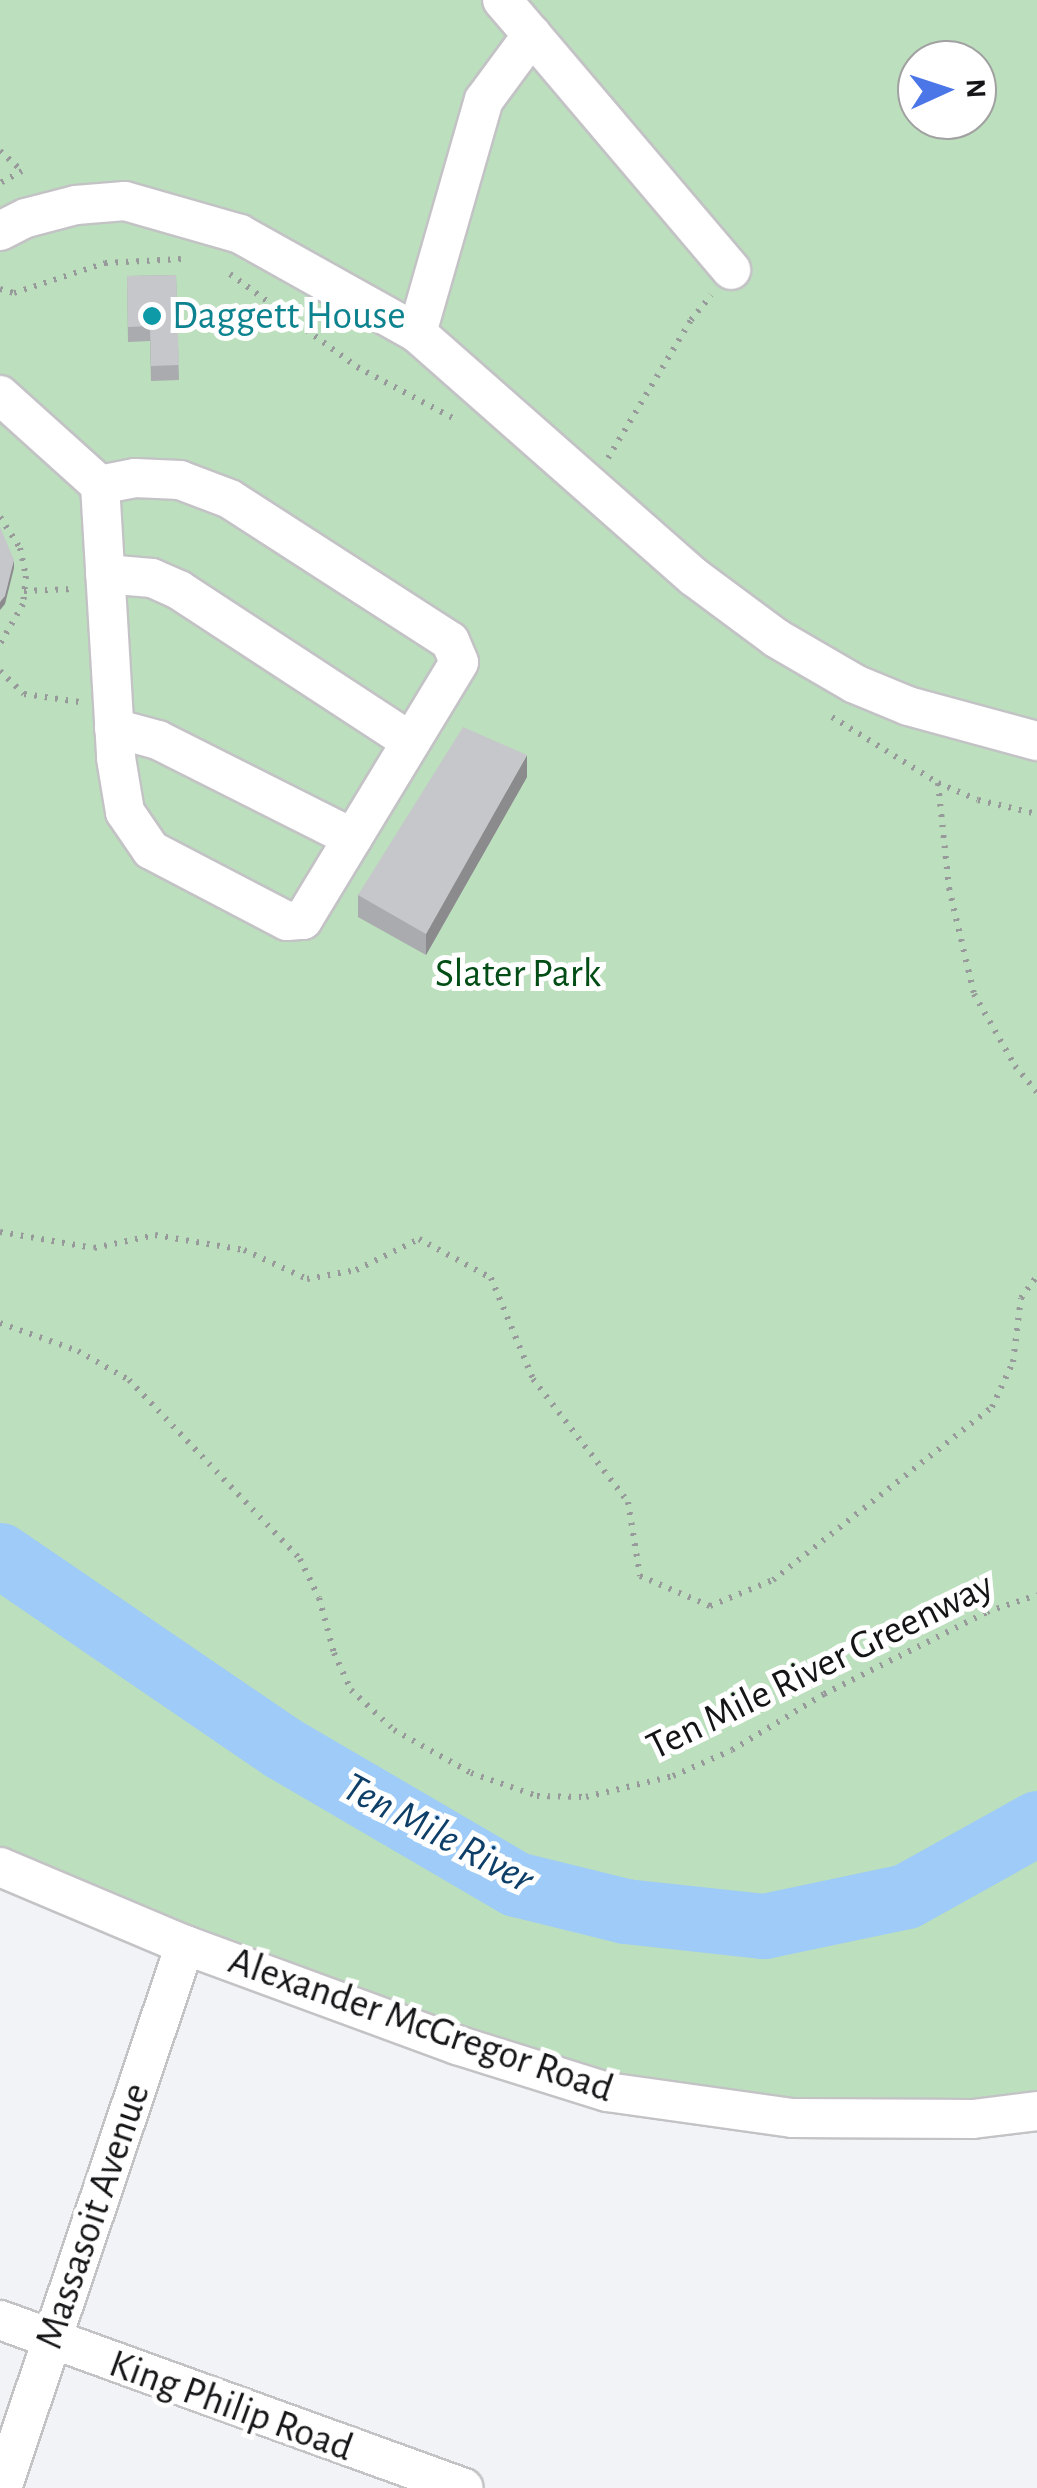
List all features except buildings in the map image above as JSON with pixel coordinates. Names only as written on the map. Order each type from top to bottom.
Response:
[{"type":"street","points":[[502,0],[731,270]]},
{"type":"street","points":[[417,333],[484,100],[532,35]]},
{"type":"street","points":[[0,231],[26,218],[76,205],[125,201],[240,234],[417,333],[694,578],[776,638],[854,684],[908,706],[1037,741]]},
{"type":"street","points":[[0,395],[100,485],[113,715],[125,812],[150,850],[287,921],[304,920],[460,662],[450,641],[230,499],[180,480],[135,478],[100,485]]},
{"type":"street","points":[[106,574],[152,578],[179,590],[411,742]]},
{"type":"street","points":[[113,715],[353,838]]},
{"type":"street","name":"Alexander McGregor Road","points":[[0,1866],[185,1945],[457,2045],[607,2092],[792,2118],[973,2119],[1037,2111]]},
{"type":"street","name":"Massasoit Avenue","points":[[2,2488],[185,1945]]},
{"type":"street","name":"King Philip Road","points":[[0,2320],[464,2488]]},
{"type":"path","points":[[0,151],[22,172],[0,182]]},
{"type":"path","points":[[0,289],[14,294],[105,263],[171,257],[187,260]]},
{"type":"path","points":[[219,266],[357,367],[457,420]]},
{"type":"path","points":[[605,463],[690,320],[731,270]]},
{"type":"path","points":[[0,518],[20,548],[26,576],[23,604],[0,644]]},
{"type":"path","points":[[0,671],[24,694],[113,715]]},
{"type":"path","points":[[825,713],[938,783],[978,800],[1037,814]]},
{"type":"path","points":[[938,783],[949,888],[974,994],[1015,1066],[1037,1092]]},
{"type":"path","points":[[0,1232],[94,1248],[155,1236],[173,1238],[244,1250],[307,1279],[356,1270],[419,1239],[490,1278],[533,1379],[628,1502],[640,1576],[710,1606],[772,1580],[992,1407],[1012,1362],[1021,1298],[1037,1276]]},
{"type":"path","name":"Ten Mile River Greenway","points":[[0,1323],[78,1352],[129,1380],[300,1559],[320,1598],[334,1653],[350,1690],[394,1730],[470,1773],[536,1796],[586,1797],[673,1776],[732,1750],[824,1694],[987,1612],[1037,1595]]},
{"type":"green space","name":"Slater Park","points":[[0,0],[1037,0],[1037,2109],[698,2108],[0,1880]]},
{"type":"waterway","name":"Ten Mile River","points":[[0,1555],[283,1748],[516,1884],[625,1911],[764,1926],[906,1896],[1037,1823]]},
{"type":"place","name":"Daggett House","points":[[152,316]]}]
